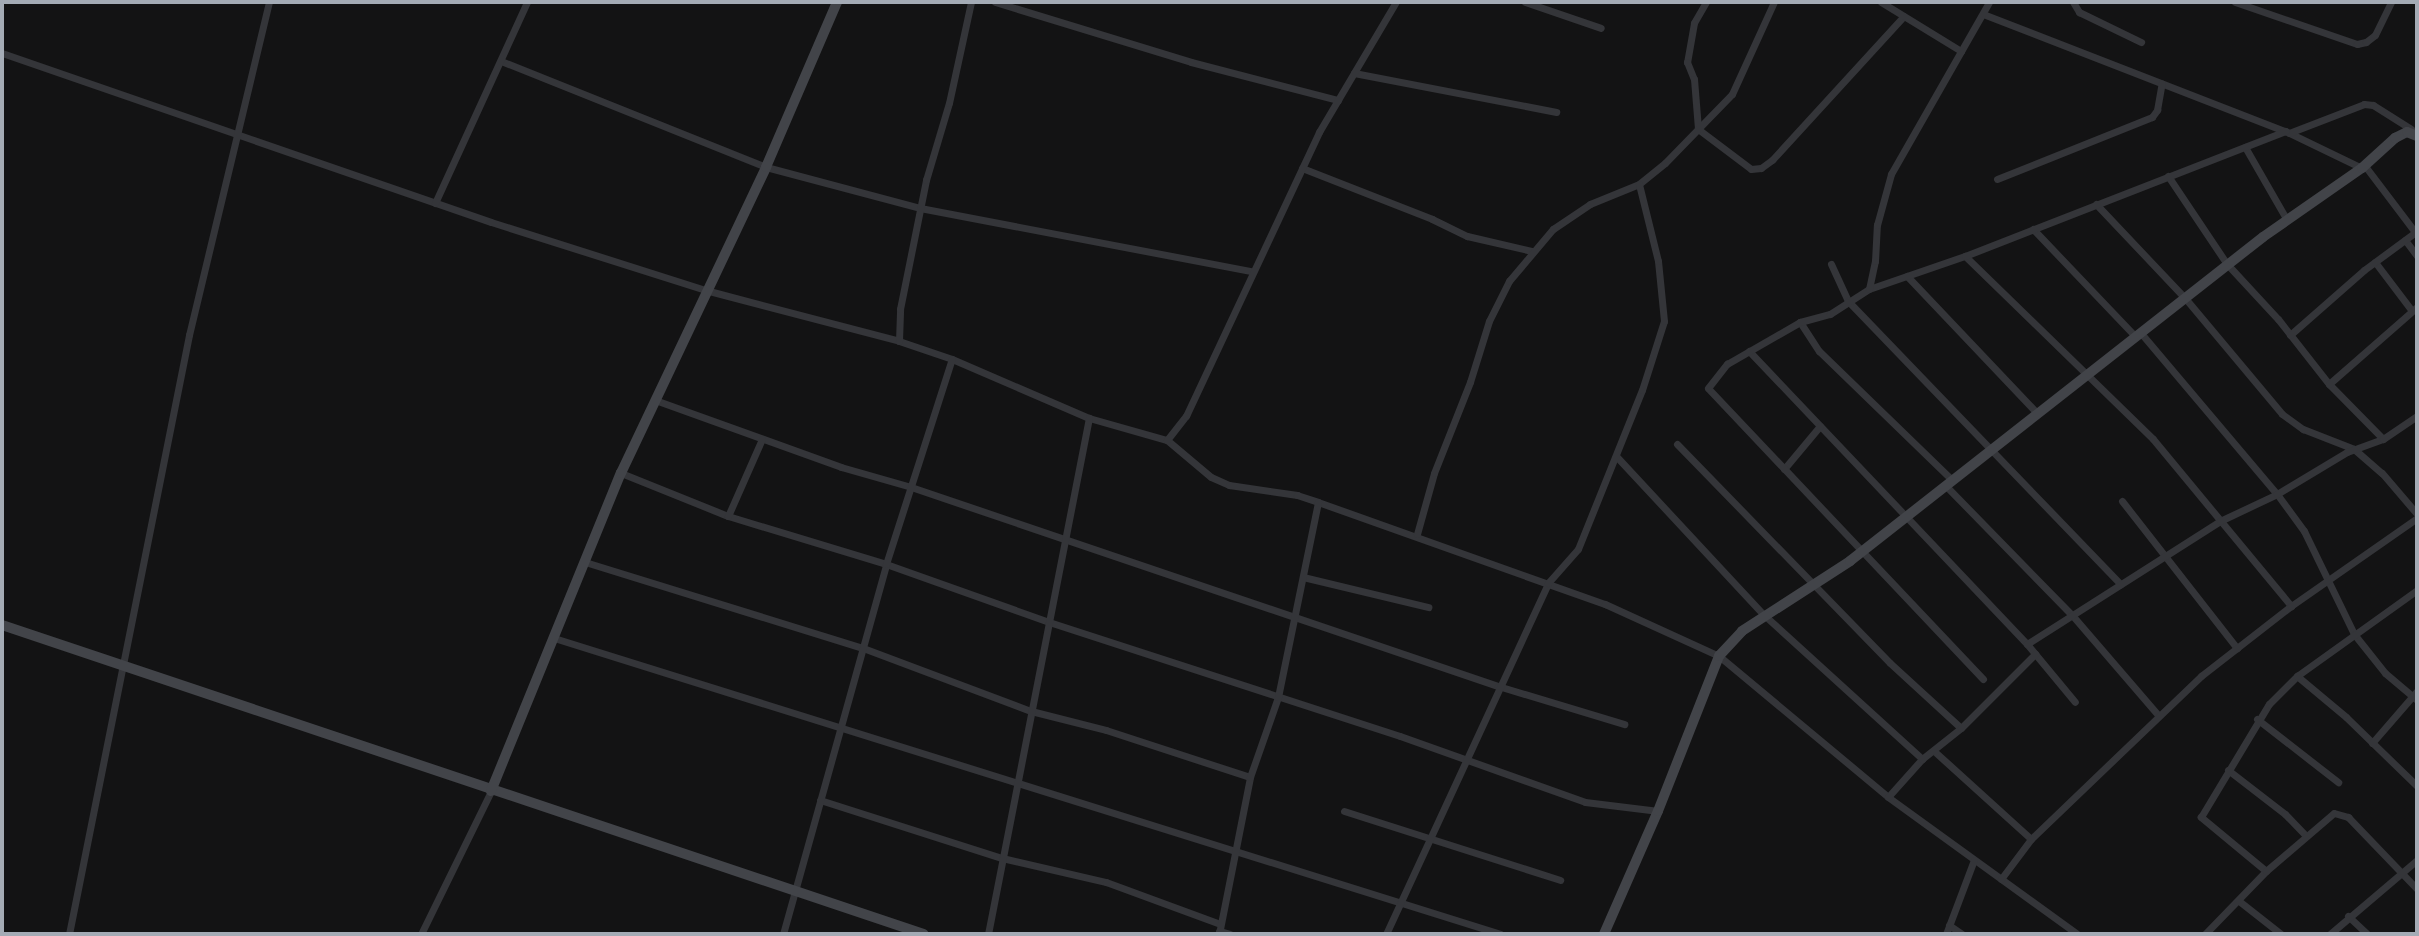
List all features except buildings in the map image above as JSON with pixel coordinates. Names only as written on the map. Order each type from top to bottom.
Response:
[{"type":"street","points":[[69,934],[189,335],[270,2]]},
{"type":"street","points":[[435,202],[527,2]]},
{"type":"street","points":[[421,934],[491,791],[621,473],[766,167],[837,2]]},
{"type":"street","points":[[899,341],[900,309],[920,208],[971,2]]},
{"type":"street","points":[[995,2],[1191,62],[1338,100]]},
{"type":"street","points":[[1167,440],[1186,416],[1251,271],[1302,168],[1338,100],[1396,2]]},
{"type":"street","points":[[1525,2],[1601,28]]},
{"type":"street","points":[[1706,2],[1694,23],[1687,62],[1694,79],[1698,129],[1751,169],[1761,168],[1904,16]]},
{"type":"street","points":[[1417,534],[1434,473],[1470,382],[1489,321],[1509,281],[1553,229],[1590,204],[1639,184],[1732,94],[1774,2]]},
{"type":"street","points":[[1881,2],[1961,51]]},
{"type":"street","points":[[1869,289],[1875,261],[1877,225],[1891,174],[1989,2]]},
{"type":"street","points":[[2074,2],[2079,12],[2141,42]]},
{"type":"street","points":[[2235,2],[2357,44],[2366,43],[2375,36],[2390,2]]},
{"type":"street","points":[[1983,13],[2287,132],[2364,167],[2416,232],[2375,262],[2290,335]]},
{"type":"street","points":[[2,53],[435,202],[709,291],[899,341],[952,359],[1089,418],[1167,440],[1211,478],[1230,485],[1297,495],[1417,534],[1605,604],[1719,656],[1888,797],[2077,934]]},
{"type":"street","points":[[501,61],[766,167],[920,208],[1251,271]]},
{"type":"street","points":[[1354,73],[1556,112]]},
{"type":"street","points":[[1997,179],[2152,117],[2157,110],[2162,83]]},
{"type":"street","points":[[1983,679],[1708,388],[1727,364],[1800,322],[1830,314],[1869,289],[1965,256],[2245,147],[2364,104],[2373,105],[2413,130]]},
{"type":"street","points":[[1604,934],[1658,811],[1719,656],[1742,631],[1861,552],[2228,264],[2364,167],[2395,138],[2413,130]]},
{"type":"street","points":[[2245,147],[2287,220]]},
{"type":"street","points":[[1302,168],[1432,219],[1467,236],[1532,251]]},
{"type":"street","points":[[2168,176],[2228,264],[2329,384],[2383,439]]},
{"type":"street","points":[[1386,934],[1548,583],[1578,549],[1642,390],[1664,321],[1658,261],[1639,184]]},
{"type":"street","points":[[2001,879],[2031,839],[2201,676],[2291,606],[2417,516],[2382,473],[2354,450],[2303,429],[2282,414],[2185,298],[2096,204]]},
{"type":"street","points":[[2034,229],[2138,334],[2277,494],[2304,531],[2330,579],[2354,634],[2385,673],[2416,696],[2372,743]]},
{"type":"street","points":[[2405,240],[2417,256]]},
{"type":"street","points":[[1965,256],[2153,439],[2291,606]]},
{"type":"street","points":[[2329,384],[2415,309],[2375,262]]},
{"type":"street","points":[[1831,264],[1848,301],[2120,584]]},
{"type":"street","points":[[1907,276],[2037,413]]},
{"type":"street","points":[[1800,322],[1819,351],[1949,483],[2071,615],[2159,716]]},
{"type":"street","points":[[1749,351],[2027,644],[2075,702]]},
{"type":"street","points":[[783,934],[887,564],[952,359]]},
{"type":"street","points":[[656,400],[841,467],[911,487],[1498,687],[1624,724]]},
{"type":"street","points":[[2027,644],[2220,521],[2277,494],[2313,470],[2383,439],[2417,416]]},
{"type":"street","points":[[988,934],[1089,418]]},
{"type":"street","points":[[1784,469],[1819,426]]},
{"type":"street","points":[[728,516],[762,439]]},
{"type":"street","points":[[1677,444],[1812,585],[1961,728]]},
{"type":"street","points":[[1616,456],[1764,615],[1923,759]]},
{"type":"street","points":[[621,473],[728,516],[887,564],[1049,622],[1278,696],[1586,802],[1658,811]]},
{"type":"street","points":[[2122,501],[2237,648]]},
{"type":"street","points":[[1219,930],[1250,777],[1278,696],[1318,502]]},
{"type":"street","points":[[585,562],[863,648],[1031,711],[1106,730],[1250,777]]},
{"type":"street","points":[[1303,577],[1428,607]]},
{"type":"street","points":[[2266,871],[2201,817],[2258,719],[2297,676],[2417,590]]},
{"type":"street","points":[[2,625],[924,934]]},
{"type":"street","points":[[554,638],[1501,934]]},
{"type":"street","points":[[1888,797],[1923,759],[1961,728],[2035,654]]},
{"type":"street","points":[[2297,676],[2417,786]]},
{"type":"street","points":[[2258,719],[2337,782]]},
{"type":"street","points":[[1934,751],[2031,839]]},
{"type":"street","points":[[2228,770],[2285,814],[2306,836]]},
{"type":"street","points":[[820,800],[1002,858],[1106,881],[1230,934]]},
{"type":"street","points":[[1344,811],[1429,840],[1473,850],[1560,880]]},
{"type":"street","points":[[2205,934],[2266,871],[2334,813],[2348,817],[2417,889]]},
{"type":"street","points":[[1946,934],[1975,860]]},
{"type":"street","points":[[2330,934],[2417,860]]},
{"type":"street","points":[[2239,901],[2281,934]]},
{"type":"street","points":[[2348,916],[2367,934]]},
{"type":"street","points":[[1950,925],[1962,934]]}]
